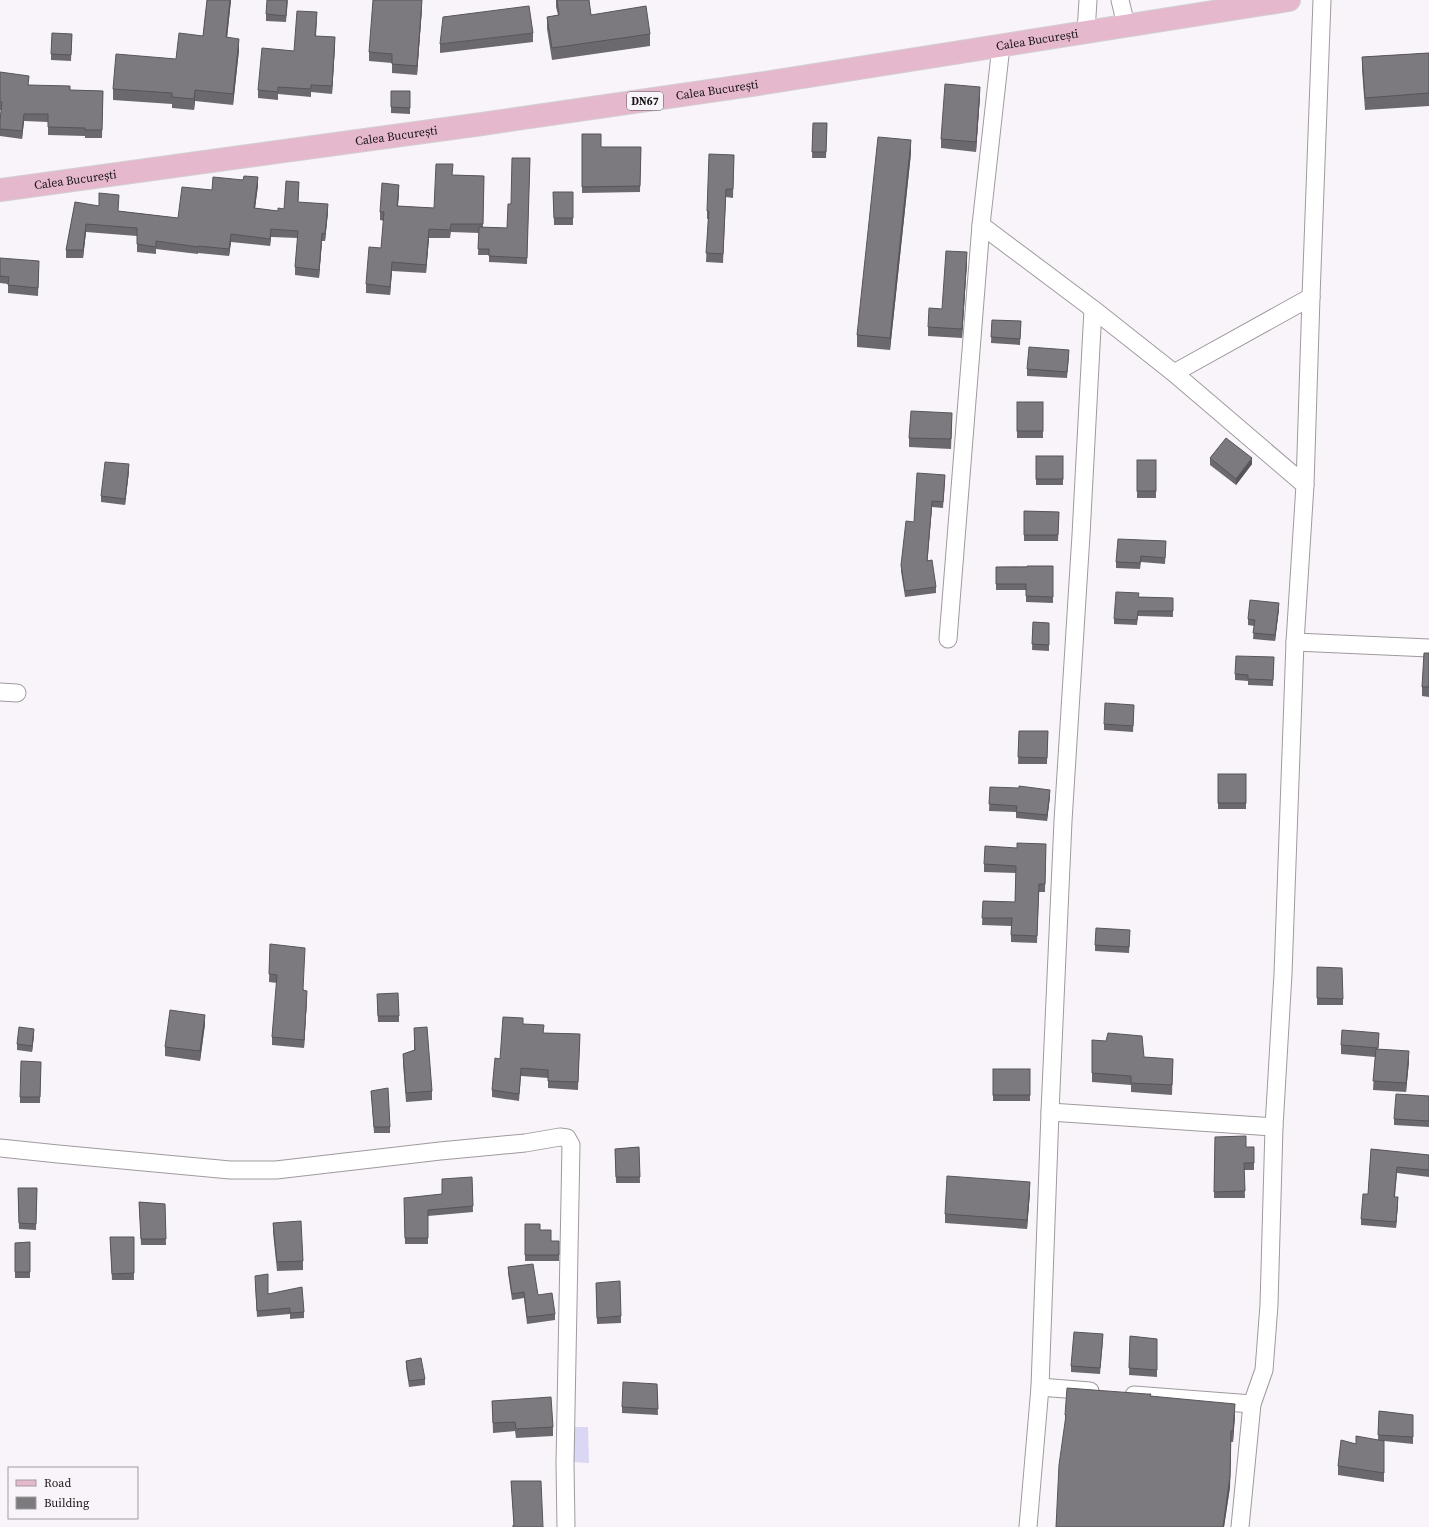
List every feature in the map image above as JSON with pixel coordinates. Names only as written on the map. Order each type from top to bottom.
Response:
[{"type":"main road","name":"Calea București","points":[[0,190],[649,100],[1289,0]]},
{"type":"street","points":[[1086,32],[1088,0]]},
{"type":"street","points":[[1120,0],[1126,25]]},
{"type":"street","points":[[1240,1527],[1252,1404],[1264,1370],[1267,1344],[1274,1127],[1283,974],[1295,642],[1305,485],[1310,297],[1322,0]]},
{"type":"street","points":[[948,639],[981,225],[1001,46]]},
{"type":"street","points":[[981,225],[1093,309],[1174,373],[1305,485]]},
{"type":"street","points":[[1174,373],[1310,297]]},
{"type":"street","points":[[1028,1527],[1040,1387],[1063,821],[1081,535],[1093,309]]},
{"type":"street","points":[[1295,642],[1429,648]]},
{"type":"street","points":[[1050,1112],[1274,1127]]},
{"type":"street","points":[[0,1148],[230,1170],[276,1170],[440,1151],[525,1143],[560,1137],[567,1138],[570,1145],[565,1463],[566,1527]]},
{"type":"street","points":[[1040,1387],[1252,1404]]},
{"type":"shaded area","points":[[572,1427],[588,1427],[589,1463],[573,1462]]},
{"type":"building","points":[[207,0],[230,0],[226,37],[239,39],[233,94],[195,90],[194,99],[172,97],[172,93],[113,89],[116,54],[176,59],[179,33],[203,36]]},
{"type":"building","points":[[267,0],[287,0],[286,16],[266,14]]},
{"type":"building","points":[[373,0],[422,0],[417,66],[392,64],[392,54],[369,52]]},
{"type":"building","points":[[557,0],[589,0],[591,15],[646,6],[650,34],[552,48],[547,17],[559,15]]},
{"type":"building","points":[[529,6],[533,33],[440,44],[443,17]]},
{"type":"building","points":[[297,11],[317,12],[315,36],[335,37],[332,86],[311,85],[311,89],[278,87],[278,92],[258,90],[262,48],[294,51]]},
{"type":"building","points":[[52,33],[72,34],[71,55],[51,54]]},
{"type":"building","points":[[1429,53],[1429,93],[1365,98],[1362,57]]},
{"type":"building","points":[[0,72],[29,76],[28,85],[70,86],[70,90],[103,91],[102,130],[48,127],[48,114],[24,114],[22,131],[0,129],[2,102],[0,102]]},
{"type":"building","points":[[945,84],[980,87],[976,142],[941,139]]},
{"type":"building","points":[[391,91],[410,91],[410,108],[391,107]]},
{"type":"building","points":[[813,123],[827,123],[826,152],[812,152]]},
{"type":"building","points":[[582,134],[601,134],[601,147],[641,147],[640,186],[582,187]]},
{"type":"building","points":[[878,137],[911,140],[890,338],[857,335]]},
{"type":"building","points":[[709,154],[734,155],[733,189],[726,189],[723,254],[706,253],[709,211],[707,211]]},
{"type":"building","points":[[512,158],[530,158],[527,258],[489,256],[489,249],[478,249],[479,227],[507,228],[508,204],[511,204]]},
{"type":"building","points":[[436,164],[453,164],[452,175],[484,176],[483,224],[451,224],[450,230],[429,229],[426,265],[392,262],[390,287],[366,284],[369,247],[381,248],[384,212],[380,212],[382,183],[399,185],[397,206],[434,208]]},
{"type":"building","points":[[244,176],[258,177],[254,208],[278,211],[278,208],[284,209],[286,181],[299,182],[298,202],[328,204],[325,234],[322,233],[319,270],[295,267],[298,231],[271,229],[270,239],[231,234],[229,249],[198,247],[156,241],[156,247],[137,244],[137,228],[86,224],[83,250],[66,250],[75,202],[99,206],[99,193],[119,195],[118,211],[178,218],[182,187],[212,190],[213,177],[243,180]]},
{"type":"building","points":[[553,192],[573,192],[573,218],[554,218]]},
{"type":"building","points":[[946,251],[967,252],[962,329],[928,327],[929,308],[942,309]]},
{"type":"building","points":[[0,258],[39,261],[38,288],[8,285],[9,277],[0,276]]},
{"type":"building","points":[[992,320],[1021,321],[1020,339],[991,337]]},
{"type":"building","points":[[1029,347],[1069,350],[1067,372],[1027,369]]},
{"type":"building","points":[[1017,402],[1043,402],[1043,431],[1017,431]]},
{"type":"building","points":[[911,411],[952,413],[951,439],[909,438]]},
{"type":"building","points":[[1226,438],[1252,458],[1236,479],[1210,458]]},
{"type":"building","points":[[1036,456],[1063,456],[1063,479],[1036,479]]},
{"type":"building","points":[[1137,460],[1156,460],[1156,491],[1137,491]]},
{"type":"building","points":[[105,462],[129,464],[125,499],[101,496]]},
{"type":"building","points":[[917,473],[945,475],[943,502],[932,501],[927,561],[932,560],[936,587],[905,591],[901,565],[906,521],[914,522]]},
{"type":"building","points":[[1024,511],[1059,512],[1058,535],[1024,535]]},
{"type":"building","points":[[1118,539],[1166,541],[1165,558],[1141,556],[1140,563],[1116,562]]},
{"type":"building","points":[[1053,566],[1053,597],[1026,596],[1026,584],[996,584],[996,567]]},
{"type":"building","points":[[1116,592],[1139,593],[1138,597],[1173,598],[1173,611],[1138,611],[1137,620],[1114,619]]},
{"type":"building","points":[[1250,600],[1279,603],[1275,635],[1253,633],[1255,620],[1248,619]]},
{"type":"building","points":[[1033,622],[1049,623],[1049,645],[1032,644]]},
{"type":"building","points":[[1424,653],[1429,653],[1429,687],[1422,687]]},
{"type":"building","points":[[1236,656],[1274,657],[1273,680],[1248,679],[1248,675],[1235,674]]},
{"type":"building","points":[[1105,703],[1134,705],[1133,726],[1104,724]]},
{"type":"building","points":[[1019,731],[1048,731],[1047,758],[1018,757]]},
{"type":"building","points":[[1218,774],[1246,774],[1246,803],[1218,803]]},
{"type":"building","points":[[1019,786],[1050,790],[1047,815],[1016,812],[1017,806],[989,804],[990,787],[1019,788]]},
{"type":"building","points":[[1017,843],[1046,844],[1045,884],[1039,884],[1037,936],[1011,935],[1012,918],[982,918],[983,901],[1015,902],[1016,866],[984,864],[985,846],[1017,848]]},
{"type":"building","points":[[1096,928],[1130,930],[1129,947],[1095,945]]},
{"type":"building","points":[[270,944],[305,948],[303,990],[307,991],[304,1040],[272,1037],[277,975],[269,974]]},
{"type":"building","points":[[1317,967],[1342,968],[1343,999],[1317,998]]},
{"type":"building","points":[[398,993],[399,1016],[378,1016],[377,994]]},
{"type":"building","points":[[170,1010],[205,1015],[200,1051],[165,1047]]},
{"type":"building","points":[[503,1017],[523,1018],[523,1024],[544,1025],[543,1033],[580,1034],[578,1082],[548,1081],[548,1070],[521,1068],[519,1094],[492,1090],[495,1058],[500,1059]]},
{"type":"building","points":[[19,1027],[34,1029],[32,1046],[17,1044]]},
{"type":"building","points":[[427,1027],[432,1091],[406,1093],[403,1054],[415,1050],[414,1028]]},
{"type":"building","points":[[1342,1030],[1379,1033],[1378,1048],[1341,1045]]},
{"type":"building","points":[[1108,1033],[1142,1036],[1144,1057],[1173,1059],[1172,1085],[1131,1083],[1131,1076],[1092,1073],[1092,1040],[1106,1041]]},
{"type":"building","points":[[1376,1049],[1409,1051],[1406,1083],[1373,1081]]},
{"type":"building","points":[[21,1061],[41,1062],[40,1097],[20,1097]]},
{"type":"building","points":[[993,1069],[1030,1069],[1030,1095],[993,1095]]},
{"type":"building","points":[[388,1088],[390,1127],[374,1127],[371,1091]]},
{"type":"building","points":[[1396,1094],[1429,1096],[1429,1121],[1394,1119]]},
{"type":"building","points":[[1246,1136],[1246,1147],[1254,1147],[1254,1163],[1244,1163],[1245,1191],[1214,1192],[1215,1137]]},
{"type":"building","points":[[639,1147],[640,1177],[616,1177],[615,1149]]},
{"type":"building","points":[[1371,1149],[1429,1155],[1429,1170],[1397,1167],[1394,1197],[1398,1197],[1396,1222],[1361,1219],[1363,1194],[1368,1194]]},
{"type":"building","points":[[947,1176],[1030,1182],[1027,1220],[945,1214]]},
{"type":"building","points":[[472,1177],[473,1206],[428,1210],[428,1238],[405,1238],[404,1198],[442,1194],[442,1179]]},
{"type":"building","points":[[18,1188],[37,1188],[36,1224],[19,1223]]},
{"type":"building","points":[[139,1202],[165,1204],[166,1239],[141,1239]]},
{"type":"building","points":[[301,1221],[303,1261],[277,1262],[273,1223]]},
{"type":"building","points":[[525,1224],[540,1224],[540,1230],[551,1230],[551,1241],[559,1241],[559,1255],[525,1255]]},
{"type":"building","points":[[110,1237],[134,1237],[134,1273],[112,1274]]},
{"type":"building","points":[[30,1242],[30,1272],[15,1272],[15,1243]]},
{"type":"building","points":[[533,1264],[538,1295],[552,1293],[555,1314],[527,1317],[524,1292],[512,1294],[508,1267]]},
{"type":"building","points":[[268,1274],[268,1294],[302,1287],[304,1312],[290,1313],[290,1308],[257,1311],[255,1276]]},
{"type":"building","points":[[620,1281],[621,1316],[597,1318],[596,1283]]},
{"type":"building","points":[[1074,1332],[1103,1334],[1100,1368],[1071,1366]]},
{"type":"building","points":[[1130,1336],[1157,1339],[1157,1370],[1129,1368]]},
{"type":"building","points":[[421,1358],[425,1379],[409,1381],[406,1361]]},
{"type":"building","points":[[623,1382],[657,1384],[658,1409],[622,1407]]},
{"type":"building","points":[[1067,1388],[1151,1394],[1150,1396],[1235,1404],[1233,1431],[1231,1431],[1230,1476],[1223,1527],[1056,1527],[1059,1465],[1066,1415]]},
{"type":"building","points":[[551,1397],[553,1427],[516,1429],[515,1422],[493,1423],[492,1401]]},
{"type":"building","points":[[1379,1411],[1413,1415],[1413,1437],[1378,1435]]},
{"type":"building","points":[[1356,1436],[1384,1441],[1384,1473],[1338,1466],[1341,1440],[1356,1444]]},
{"type":"building","points":[[511,1481],[541,1481],[543,1527],[513,1527]]}]
